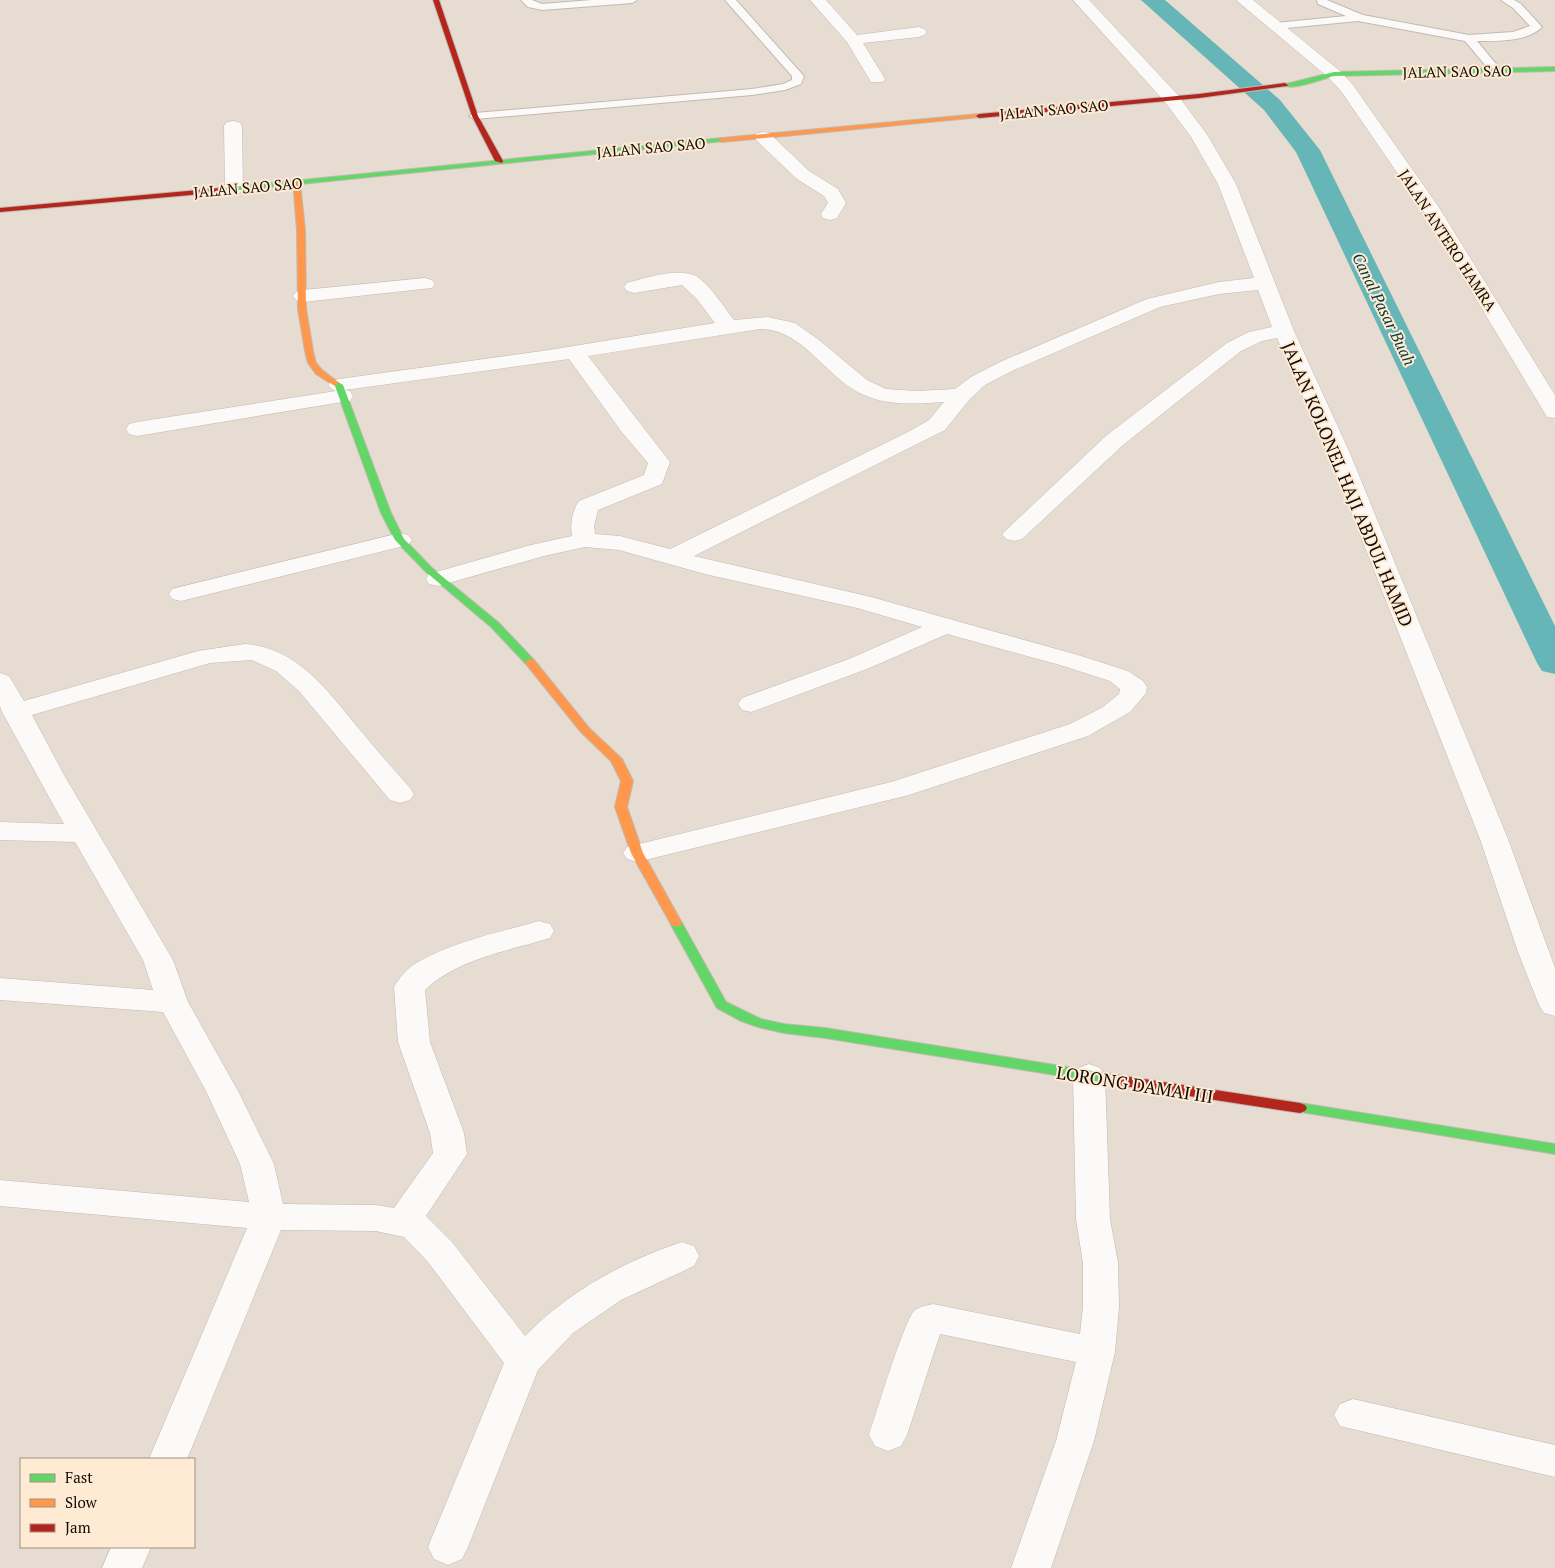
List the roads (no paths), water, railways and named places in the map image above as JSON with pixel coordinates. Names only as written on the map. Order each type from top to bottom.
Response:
[{"type":"street","points":[[436,0],[475,116],[499,161]]},
{"type":"street","points":[[818,0],[853,40],[878,79]]},
{"type":"street","name":"JALAN KOLONEL HAJI ABDUL HAMID","points":[[1081,0],[1171,98],[1199,136],[1227,184],[1284,331],[1338,451],[1494,839],[1533,952],[1555,1004]]},
{"type":"street","name":"JALAN ANTERO HAMRA","points":[[1244,0],[1352,88],[1429,206],[1555,412]]},
{"type":"street","points":[[853,40],[919,32]]},
{"type":"street","name":"JALAN SAO SAO","points":[[0,210],[296,184],[499,161],[1199,96],[1301,83],[1334,74],[1555,69]]},
{"type":"street","name":"JALAN SAO SAO","points":[[1301,83],[1352,88]]},
{"type":"street","points":[[234,126],[234,189]]},
{"type":"street","points":[[763,137],[803,175],[832,193],[836,203],[830,214]]},
{"type":"street","points":[[296,184],[301,230],[304,330],[312,363],[340,391],[386,513],[400,540],[438,579],[495,625],[521,652],[585,730],[616,759],[627,781],[621,807],[637,853],[899,789],[1079,730],[1098,721],[1121,706],[1134,691],[1134,686],[1119,676],[1069,660],[862,602],[671,558],[620,543],[585,540],[539,550],[438,579]]},
{"type":"street","points":[[634,286],[678,280],[689,281],[697,287],[729,327]]},
{"type":"street","points":[[671,558],[916,438],[936,425],[962,395],[978,381],[1007,366],[1154,304],[1219,288],[1266,283]]},
{"type":"street","points":[[303,296],[425,284]]},
{"type":"street","points":[[136,429],[340,391],[729,327],[764,324],[785,326],[870,390],[885,395],[910,397],[962,395]]},
{"type":"street","points":[[1014,534],[1116,440],[1234,347],[1256,336],[1284,331]]},
{"type":"street","points":[[574,352],[629,426],[660,462],[654,479],[587,506],[582,526],[585,540]]},
{"type":"street","points":[[181,594],[400,540]]},
{"type":"street","points":[[751,704],[858,664],[944,626]]},
{"type":"street","points":[[168,1458],[269,1217],[257,1164],[222,1091],[173,1002],[158,960],[83,833],[5,692],[207,656],[230,653],[256,653],[273,659],[291,671],[310,688],[400,794]]},
{"type":"street","points":[[0,831],[83,833]]},
{"type":"street","name":"LORONG DAMAI III","points":[[637,853],[721,1005],[735,1016],[785,1030],[825,1033],[1555,1149]]},
{"type":"street","points":[[403,1223],[450,1154],[447,1133],[414,1042],[410,987],[427,970],[461,955],[539,931]]},
{"type":"street","points":[[0,989],[173,1002]]},
{"type":"street","points":[[1031,1568],[1070,1460],[1097,1352],[1101,1278],[1098,1242],[1093,1219],[1089,1076]]},
{"type":"street","points":[[2,1197],[269,1217],[376,1218],[415,1226],[440,1252],[523,1361]]},
{"type":"street","points":[[448,1546],[523,1361],[560,1323],[608,1290],[682,1256]]},
{"type":"street","points":[[888,1434],[923,1330],[927,1321],[934,1318],[1097,1352]]},
{"type":"street","points":[[1353,1415],[1555,1461]]},
{"type":"street","points":[[122,1568],[131,1548]]},
{"type":"lane","points":[[526,0],[532,5],[542,7],[632,0]]},
{"type":"lane","points":[[475,116],[752,92],[797,82],[798,76],[730,0]]},
{"type":"lane","points":[[1322,0],[1322,2],[1360,18],[1469,38],[1529,32],[1537,27],[1522,11],[1506,0]]},
{"type":"lane","points":[[1276,26],[1360,18]]},
{"type":"lane","points":[[1469,38],[1495,70]]},
{"type":"waterway","name":"Canal Pasar Buah","points":[[1152,0],[1272,105],[1308,150],[1555,663]]}]
